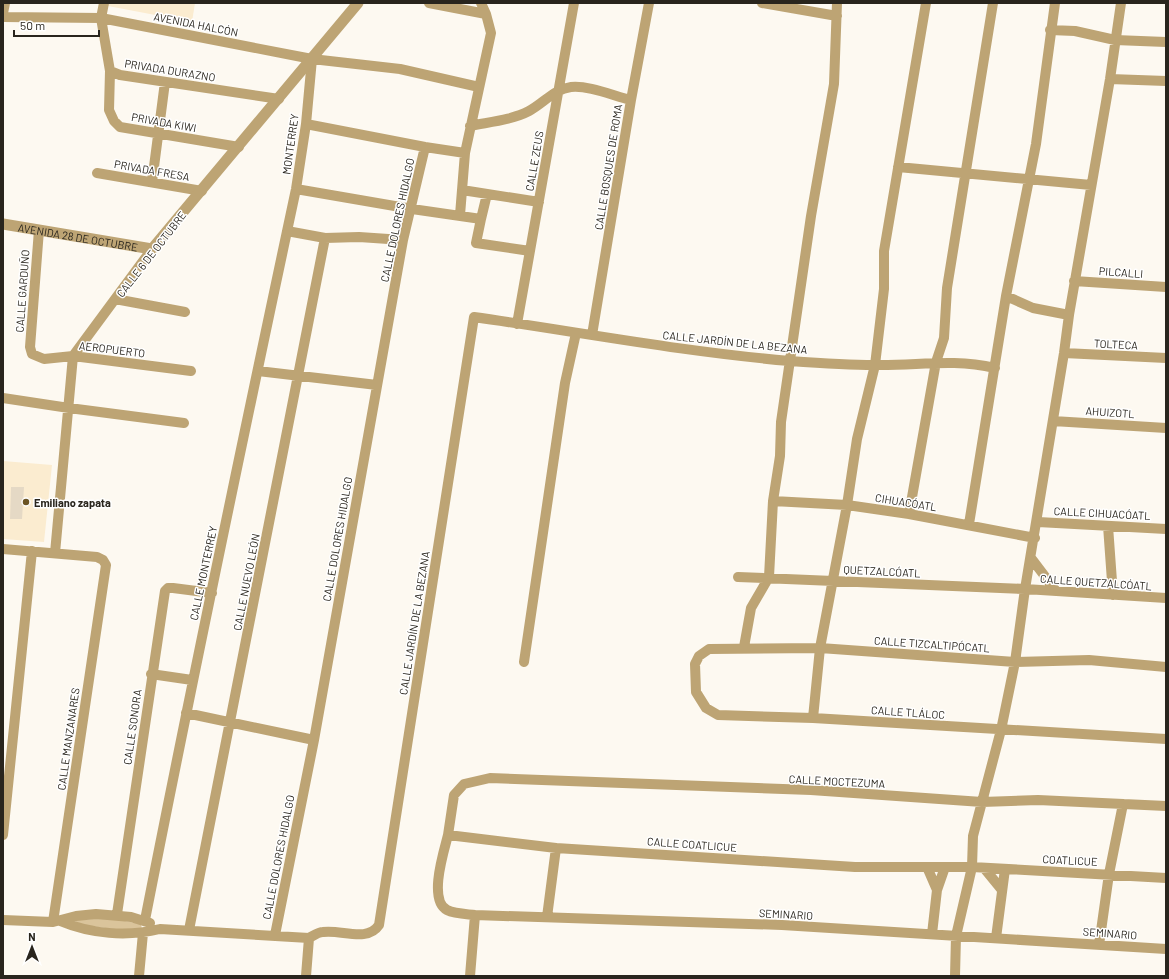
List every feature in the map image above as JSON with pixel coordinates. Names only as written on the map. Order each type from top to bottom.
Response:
[{"type":"street","points":[[3,13],[5,3]]},
{"type":"street","points":[[101,18],[104,3]]},
{"type":"street","name":"CALLE 6 DE OCTUBRE","points":[[74,356],[152,249],[358,3]]},
{"type":"street","points":[[429,3],[486,14]]},
{"type":"street","points":[[460,215],[465,153],[491,33],[486,14],[480,3]]},
{"type":"street","name":"CALLE ZEUS","points":[[517,324],[574,3]]},
{"type":"street","name":"CALLE BOSQUES DE ROMA","points":[[592,335],[631,100],[649,3]]},
{"type":"street","points":[[762,3],[837,16]]},
{"type":"street","points":[[744,647],[752,608],[769,577],[773,500],[780,456],[781,422],[811,216],[834,84],[837,3]]},
{"type":"street","points":[[813,718],[820,648],[847,505],[857,439],[875,365],[884,289],[884,251],[926,3]]},
{"type":"street","points":[[909,514],[936,362],[944,338],[947,288],[993,3]]},
{"type":"street","points":[[969,524],[1006,296],[1036,144],[1042,93],[1050,49],[1050,30],[1055,3]]},
{"type":"street","points":[[955,976],[956,936],[972,867],[973,836],[1001,730],[1015,662],[1025,589],[1038,522],[1064,353],[1068,315],[1110,79],[1121,3]]},
{"type":"street","name":"AVENIDA HALCÓN","points":[[3,17],[101,18],[312,59],[400,69],[479,87]]},
{"type":"street","name":"PRIVADA DURAZNO","points":[[101,18],[110,71],[120,75],[279,99]]},
{"type":"street","points":[[1050,30],[1075,31],[1115,40],[1166,42]]},
{"type":"street","name":"MONTERREY","points":[[287,231],[296,189],[306,124],[312,59]]},
{"type":"street","name":"PRIVADA KIWI","points":[[110,71],[109,110],[114,121],[120,127],[238,147]]},
{"type":"street","points":[[1110,79],[1166,82]]},
{"type":"street","points":[[152,182],[165,82]]},
{"type":"street","points":[[470,126],[496,121],[529,111],[558,91],[572,87],[587,89],[631,100]]},
{"type":"street","points":[[306,124],[425,148],[465,153]]},
{"type":"street","name":"CALLE DOLORES HIDALGO","points":[[275,936],[314,740],[403,240],[412,210],[425,148]]},
{"type":"street","points":[[898,167],[1091,186]]},
{"type":"street","name":"PRIVADA FRESA","points":[[97,173],[202,191]]},
{"type":"street","points":[[296,189],[412,210],[460,215],[481,219]]},
{"type":"street","points":[[462,190],[539,202]]},
{"type":"street","points":[[487,194],[476,243],[530,251]]},
{"type":"street","name":"AVENIDA 28 DE OCTUBRE","points":[[3,224],[152,249]]},
{"type":"street","name":"CALLE GARDUÑO","points":[[32,354],[30,347],[39,230]]},
{"type":"street","points":[[287,231],[326,238],[403,240]]},
{"type":"street","name":"CALLE MONTERREY","points":[[145,920],[192,680],[212,593],[287,231]]},
{"type":"street","name":"CALLE NUEVO LEÓN","points":[[189,930],[326,238]]},
{"type":"street","name":"PILCALLI","points":[[1074,281],[1166,287]]},
{"type":"street","points":[[1006,296],[1033,308],[1068,315]]},
{"type":"street","points":[[115,299],[186,312]]},
{"type":"street","name":"CALLE JARDÍN DE LA BEZANA","points":[[309,938],[323,932],[368,934],[375,931],[379,925],[474,318],[672,348],[790,361],[875,365],[936,362],[979,364],[995,368]]},
{"type":"street","points":[[524,662],[565,383],[576,333]]},
{"type":"street","name":"TOLTECA","points":[[1064,353],[1166,358]]},
{"type":"street","name":"AEROPUERTO","points":[[32,354],[44,359],[74,356],[191,371]]},
{"type":"street","points":[[3,549],[55,553],[74,356]]},
{"type":"street","points":[[258,371],[298,377],[377,385]]},
{"type":"street","points":[[3,398],[184,423]]},
{"type":"street","name":"AHUIZOTL","points":[[1053,420],[1166,428]]},
{"type":"street","name":"CIHUACÓATL","points":[[773,500],[847,505],[969,524],[1035,538]]},
{"type":"street","name":"CALLE CIHUACÓATL","points":[[1038,522],[1166,529]]},
{"type":"street","points":[[1108,526],[1114,595]]},
{"type":"street","points":[[3,834],[32,551]]},
{"type":"street","name":"CALLE MANZANARES","points":[[55,553],[98,557],[103,560],[106,565],[56,922]]},
{"type":"street","points":[[1031,558],[1056,591]]},
{"type":"street","name":"QUETZALCÓATL","points":[[738,577],[769,577],[1025,589]]},
{"type":"street","name":"CALLE SONORA","points":[[117,914],[164,591],[168,588],[173,588],[212,593]]},
{"type":"street","name":"CALLE QUETZALCÓATL","points":[[1025,589],[1166,598]]},
{"type":"street","name":"CALLE TIZCALTIPÓCATL","points":[[699,656],[709,649],[744,647],[820,648],[1015,662],[1089,660],[1166,667]]},
{"type":"street","name":"CALLE TLÁLOC","points":[[699,656],[695,664],[696,692],[706,708],[718,715],[813,718],[1166,739]]},
{"type":"street","points":[[151,674],[192,680]]},
{"type":"street","points":[[186,712],[314,740]]},
{"type":"street","name":"CALLE MOCTEZUMA","points":[[448,835],[454,795],[464,784],[490,778],[811,790],[982,802],[1038,800],[1166,806]]},
{"type":"street","points":[[1099,945],[1109,874],[1123,804]]},
{"type":"street","name":"CALLE COATLICUE","points":[[448,835],[556,848],[855,867],[972,867]]},
{"type":"street","name":"SEMINARIO","points":[[448,835],[439,872],[438,895],[441,905],[448,910],[475,915],[782,925],[1166,949]]},
{"type":"street","points":[[547,917],[556,848]]},
{"type":"street","points":[[927,867],[937,890]]},
{"type":"street","points":[[932,934],[937,890],[945,867]]},
{"type":"street","name":"COATLICUE","points":[[972,867],[1166,878]]},
{"type":"street","points":[[984,868],[1002,890]]},
{"type":"street","points":[[996,938],[1005,869]]},
{"type":"street","points":[[56,922],[76,916],[117,914],[145,920],[160,929]]},
{"type":"street","points":[[470,976],[475,915]]},
{"type":"street","points":[[3,920],[56,922],[90,931],[143,933],[160,929],[309,938],[306,976]]},
{"type":"street","points":[[139,976],[143,933]]},
{"type":"shaded area","points":[[109,3],[195,3],[192,22],[108,6]]},
{"type":"shaded area","name":"Emiliano zapata","points":[[3,461],[52,465],[44,542],[3,539]]},
{"type":"shaded area","points":[[109,918],[141,924],[142,929],[120,930],[76,924],[75,920]]},
{"type":"building","points":[[11,487],[24,487],[22,519],[10,519]]},
{"type":"place","name":"Emiliano zapata","points":[[26,502]]}]
